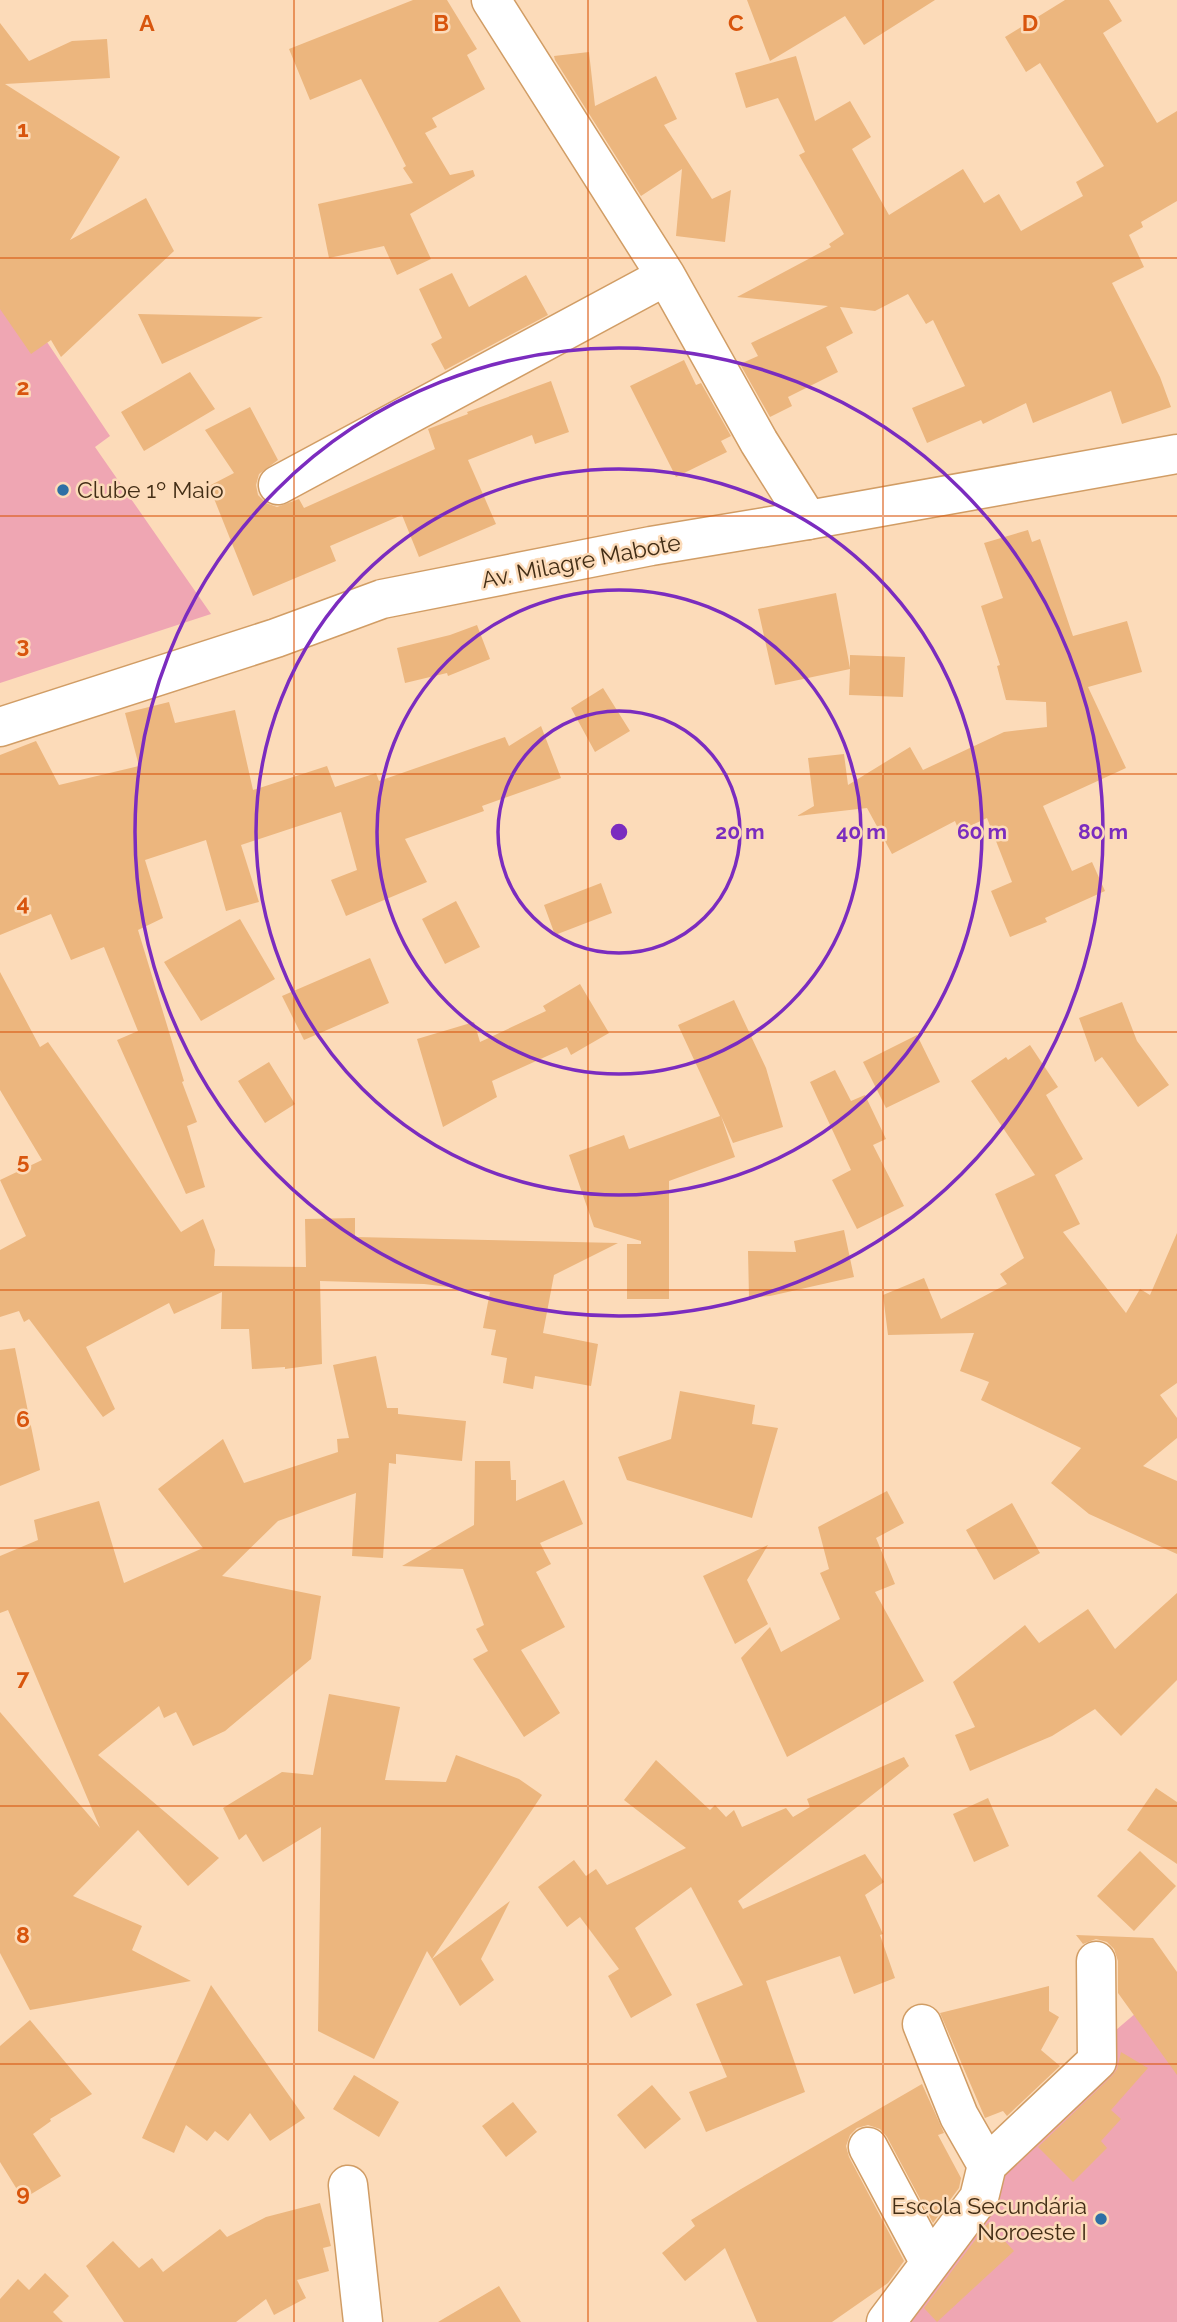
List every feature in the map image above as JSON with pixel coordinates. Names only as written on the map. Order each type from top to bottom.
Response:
[{"type":"street","points":[[491,0],[666,276],[759,442],[808,520]]},
{"type":"street","points":[[278,485],[666,276]]},
{"type":"street","name":"Av. Milagre Mabote","points":[[0,727],[276,638],[382,599],[651,546],[1177,454]]},
{"type":"street","points":[[886,2322],[979,2198],[987,2165],[1097,2061],[1096,1961]]},
{"type":"street","points":[[922,2024],[960,2116],[987,2165]]},
{"type":"street","points":[[868,2147],[930,2263]]},
{"type":"street","points":[[348,2185],[363,2322]]},
{"type":"shaded area","name":"Clube 1º Maio","points":[[0,308],[47,342],[110,436],[95,447],[211,614],[0,683]]},
{"type":"shaded area","name":"Escola Secundária Noroeste I","points":[[1177,1978],[1177,2322],[884,2322],[1116,2030]]},
{"type":"building","points":[[413,0],[447,0],[477,49],[467,55],[485,89],[432,118],[437,127],[425,133],[450,175],[473,170],[475,176],[410,214],[431,259],[397,275],[384,246],[329,258],[318,204],[413,183],[403,168],[406,166],[361,79],[310,100],[289,49]]},
{"type":"building","points":[[747,0],[935,0],[864,45],[845,16],[770,61]]},
{"type":"building","points":[[1065,0],[1109,0],[1122,21],[1103,33],[1157,123],[1177,111],[1177,201],[1141,222],[1143,227],[1129,235],[1144,267],[1112,283],[1160,377],[1171,407],[1122,424],[1111,391],[1033,423],[1026,403],[983,424],[981,420],[927,443],[912,408],[965,386],[933,320],[926,324],[908,294],[875,311],[840,307],[853,333],[826,347],[838,372],[788,397],[792,406],[770,417],[740,364],[758,356],[751,343],[828,306],[737,297],[831,247],[829,244],[844,234],[799,155],[805,152],[778,98],[746,108],[735,73],[796,56],[815,121],[850,101],[871,137],[852,149],[889,215],[963,169],[984,203],[999,194],[1021,231],[1083,196],[1076,182],[1104,166],[1040,63],[1026,72],[1005,37]]},
{"type":"building","points":[[0,23],[29,61],[72,41],[107,39],[110,78],[5,84],[120,157],[70,240],[146,198],[174,251],[61,357],[51,340],[31,354],[0,309]]},
{"type":"building","points":[[589,52],[595,106],[656,76],[677,119],[664,125],[712,199],[731,190],[725,242],[676,236],[682,169],[641,196],[554,56]]},
{"type":"building","points":[[452,273],[469,307],[526,275],[548,315],[445,370],[431,344],[442,338],[419,289]]},
{"type":"building","points":[[138,314],[263,317],[162,364]]},
{"type":"building","points":[[684,360],[696,385],[701,383],[731,436],[721,441],[727,452],[676,477],[630,386]]},
{"type":"building","points":[[190,372],[215,409],[144,451],[121,412]]},
{"type":"building","points":[[551,381],[569,432],[535,444],[532,435],[468,460],[496,524],[419,557],[402,515],[330,546],[336,561],[253,596],[209,486],[234,473],[205,430],[250,407],[278,460],[259,474],[256,485],[258,495],[266,503],[277,507],[299,499],[304,508],[435,449],[428,429]]},
{"type":"building","points":[[1028,530],[1032,542],[1040,539],[1073,636],[1127,621],[1142,672],[1088,687],[1126,768],[1043,806],[1072,871],[1092,862],[1105,891],[1045,918],[1047,922],[1010,937],[991,891],[1012,882],[987,818],[959,831],[955,821],[892,854],[867,808],[797,816],[814,806],[808,758],[844,754],[848,785],[910,747],[923,770],[1004,732],[1047,727],[1046,702],[1006,700],[997,666],[1000,665],[981,606],[1003,598],[984,543]]},
{"type":"building","points":[[836,593],[850,668],[850,655],[905,657],[903,697],[849,695],[850,669],[775,685],[758,609]]},
{"type":"building","points":[[477,625],[490,659],[448,676],[447,673],[405,683],[397,648],[450,635]]},
{"type":"building","points":[[603,688],[630,731],[595,752],[571,708]]},
{"type":"building","points":[[169,702],[175,723],[235,710],[253,790],[327,766],[335,787],[376,773],[379,781],[505,737],[509,746],[541,726],[561,778],[482,806],[484,811],[405,839],[427,882],[346,916],[331,880],[357,870],[341,812],[241,845],[259,902],[226,911],[206,840],[145,860],[163,918],[138,930],[184,1081],[182,1082],[197,1122],[187,1126],[205,1187],[186,1194],[117,1040],[138,1031],[104,947],[71,960],[51,914],[0,935],[0,755],[36,741],[59,785],[139,766],[125,713]]},
{"type":"building","points":[[601,883],[612,913],[555,935],[544,905]]},
{"type":"building","points":[[456,901],[480,947],[445,964],[422,919]]},
{"type":"building","points":[[240,919],[275,979],[201,1021],[164,962]]},
{"type":"building","points":[[370,958],[389,1003],[304,1040],[282,996]]},
{"type":"building","points":[[0,972],[40,1047],[48,1042],[181,1232],[203,1219],[215,1250],[214,1266],[306,1267],[305,1219],[355,1218],[355,1237],[618,1243],[554,1275],[543,1333],[598,1344],[591,1386],[535,1376],[533,1389],[503,1383],[507,1358],[491,1355],[496,1330],[483,1328],[490,1292],[424,1284],[320,1281],[322,1364],[285,1369],[252,1369],[249,1329],[221,1329],[222,1292],[174,1314],[169,1303],[86,1347],[115,1409],[103,1417],[29,1319],[24,1322],[19,1311],[0,1317],[0,1250],[26,1236],[0,1180],[42,1160],[0,1090]]},
{"type":"building","points":[[580,984],[609,1033],[571,1055],[567,1047],[492,1081],[497,1097],[443,1127],[417,1039],[474,1022],[480,1042],[546,1011],[543,1006]]},
{"type":"building","points":[[734,1000],[766,1068],[783,1127],[733,1143],[721,1116],[735,1157],[669,1181],[669,1299],[627,1299],[627,1244],[641,1244],[641,1241],[594,1227],[569,1155],[624,1135],[629,1149],[720,1116],[678,1025]]},
{"type":"building","points":[[1122,1002],[1137,1041],[1169,1085],[1138,1107],[1102,1057],[1095,1062],[1079,1018]]},
{"type":"building","points":[[917,1035],[940,1082],[886,1108],[863,1062]]},
{"type":"building","points":[[1030,1045],[1058,1087],[1046,1095],[1083,1159],[1055,1175],[1080,1224],[1063,1232],[1126,1313],[1140,1289],[1150,1295],[1177,1233],[1177,1383],[1160,1395],[1177,1418],[1177,1438],[1143,1466],[1177,1481],[1177,1554],[1089,1514],[1051,1483],[1081,1448],[981,1400],[989,1382],[960,1371],[974,1333],[888,1335],[883,1295],[924,1278],[941,1319],[1007,1284],[1000,1274],[1024,1258],[995,1194],[1035,1175],[971,1081],[1006,1057],[1008,1060]]},
{"type":"building","points":[[269,1062],[295,1104],[265,1123],[238,1081]]},
{"type":"building","points":[[835,1070],[851,1101],[865,1095],[886,1139],[873,1145],[904,1206],[857,1229],[832,1180],[851,1170],[810,1082]]},
{"type":"building","points":[[844,1230],[854,1277],[770,1296],[749,1297],[748,1251],[796,1252],[794,1241]]},
{"type":"building","points":[[15,1348],[40,1470],[0,1486],[0,1350]]},
{"type":"building","points":[[376,1356],[387,1408],[398,1408],[398,1414],[466,1421],[462,1461],[396,1454],[396,1464],[389,1463],[383,1558],[352,1556],[356,1493],[278,1521],[222,1576],[321,1596],[311,1659],[225,1731],[193,1746],[176,1712],[164,1718],[159,1706],[98,1755],[219,1858],[188,1886],[138,1830],[73,1896],[142,1926],[132,1950],[191,1981],[30,2010],[0,1953],[0,1712],[100,1828],[8,1610],[0,1613],[0,1556],[38,1540],[34,1520],[99,1501],[124,1583],[203,1548],[158,1489],[223,1439],[244,1483],[338,1452],[337,1439],[349,1438],[333,1365]]},
{"type":"building","points":[[680,1391],[755,1405],[752,1424],[778,1428],[752,1518],[627,1480],[618,1457],[671,1439]]},
{"type":"building","points":[[475,1461],[510,1461],[511,1480],[516,1480],[516,1501],[564,1480],[583,1524],[540,1543],[551,1564],[536,1572],[565,1627],[521,1650],[560,1713],[524,1737],[473,1659],[488,1651],[476,1629],[484,1625],[463,1569],[402,1566],[474,1525]]},
{"type":"building","points":[[887,1491],[904,1523],[876,1538],[895,1584],[875,1592],[924,1681],[787,1757],[741,1658],[770,1627],[781,1652],[840,1619],[820,1573],[829,1569],[818,1527]]},
{"type":"building","points":[[1012,1503],[1040,1553],[994,1580],[966,1530]]},
{"type":"building","points":[[768,1545],[747,1580],[768,1624],[735,1644],[703,1576]]},
{"type":"building","points":[[1177,1593],[1177,1680],[1121,1736],[1095,1709],[1052,1736],[970,1771],[955,1735],[975,1727],[953,1682],[1025,1625],[1039,1643],[1088,1609],[1115,1649]]},
{"type":"building","points":[[329,1694],[400,1707],[385,1780],[446,1782],[456,1755],[519,1779],[542,1795],[432,1959],[427,1951],[374,2059],[318,2031],[321,1827],[263,1862],[246,1834],[239,1840],[223,1808],[282,1772],[313,1775]]},
{"type":"building","points":[[904,1757],[909,1766],[738,1901],[743,1909],[865,1854],[884,1882],[865,1895],[883,1934],[880,1935],[895,1978],[854,1994],[840,1956],[766,1981],[805,2092],[706,2132],[689,2092],[727,2077],[696,2004],[743,1985],[691,1887],[635,1928],[672,1995],[631,2018],[608,1976],[619,1969],[580,1917],[567,1927],[538,1887],[574,1860],[586,1876],[596,1869],[607,1885],[686,1848],[624,1800],[656,1760],[710,1810],[715,1805],[726,1817],[734,1810],[742,1827],[786,1808],[793,1817],[810,1807],[807,1799]]},
{"type":"building","points":[[1156,1788],[1177,1802],[1177,1864],[1127,1830]]},
{"type":"building","points":[[988,1798],[1009,1846],[974,1862],[953,1814]]},
{"type":"building","points":[[1140,1851],[1176,1886],[1134,1931],[1097,1896]]},
{"type":"building","points":[[510,1901],[481,1959],[494,1980],[460,2006],[432,1959]]},
{"type":"building","points":[[1076,1935],[1153,1938],[1177,1972],[1177,2075],[1118,1993],[1118,1961],[1114,1949],[1107,1942],[1096,1939],[1083,1944]]},
{"type":"building","points":[[211,1985],[305,2118],[270,2141],[250,2113],[228,2141],[215,2131],[207,2141],[186,2125],[174,2153],[142,2138]]},
{"type":"building","points":[[1049,1986],[1049,2011],[1059,2017],[1041,2050],[1060,2066],[1007,2116],[1003,2111],[985,2118],[940,2013]]},
{"type":"building","points":[[30,2020],[92,2094],[50,2119],[51,2121],[33,2134],[61,2176],[23,2199],[0,2162],[0,2046]]},
{"type":"building","points":[[1121,2052],[1148,2068],[1111,2110],[1121,2119],[1101,2141],[1107,2148],[1073,2182],[1038,2147],[1112,2076],[1117,2069]]},
{"type":"building","points":[[354,2075],[399,2102],[379,2137],[333,2109]]},
{"type":"building","points":[[922,2084],[944,2133],[938,2135],[961,2178],[959,2188],[933,2223],[887,2137],[880,2129],[868,2125],[857,2128],[850,2135],[846,2146],[849,2157],[904,2261],[888,2283],[832,2322],[757,2322],[725,2248],[685,2281],[662,2253],[695,2226],[691,2220]]},
{"type":"building","points":[[652,2085],[681,2119],[645,2149],[617,2115]]},
{"type":"building","points":[[513,2102],[537,2132],[506,2157],[482,2126]]},
{"type":"building","points":[[320,2203],[331,2246],[323,2248],[329,2271],[297,2280],[306,2298],[274,2315],[266,2299],[236,2322],[124,2322],[86,2266],[113,2241],[139,2268],[152,2258],[163,2272],[220,2229],[227,2237],[266,2217]]},
{"type":"building","points":[[988,2223],[1014,2251],[937,2322],[924,2308]]},
{"type":"building","points":[[45,2273],[69,2296],[53,2312],[63,2322],[0,2322],[0,2299],[18,2279],[29,2290]]},
{"type":"building","points":[[499,2286],[521,2322],[438,2322]]},
{"type":"place","name":"Clube 1º Maio","points":[[63,490]]},
{"type":"place","name":"Escola Secundária Noroeste I","points":[[1101,2219]]}]
